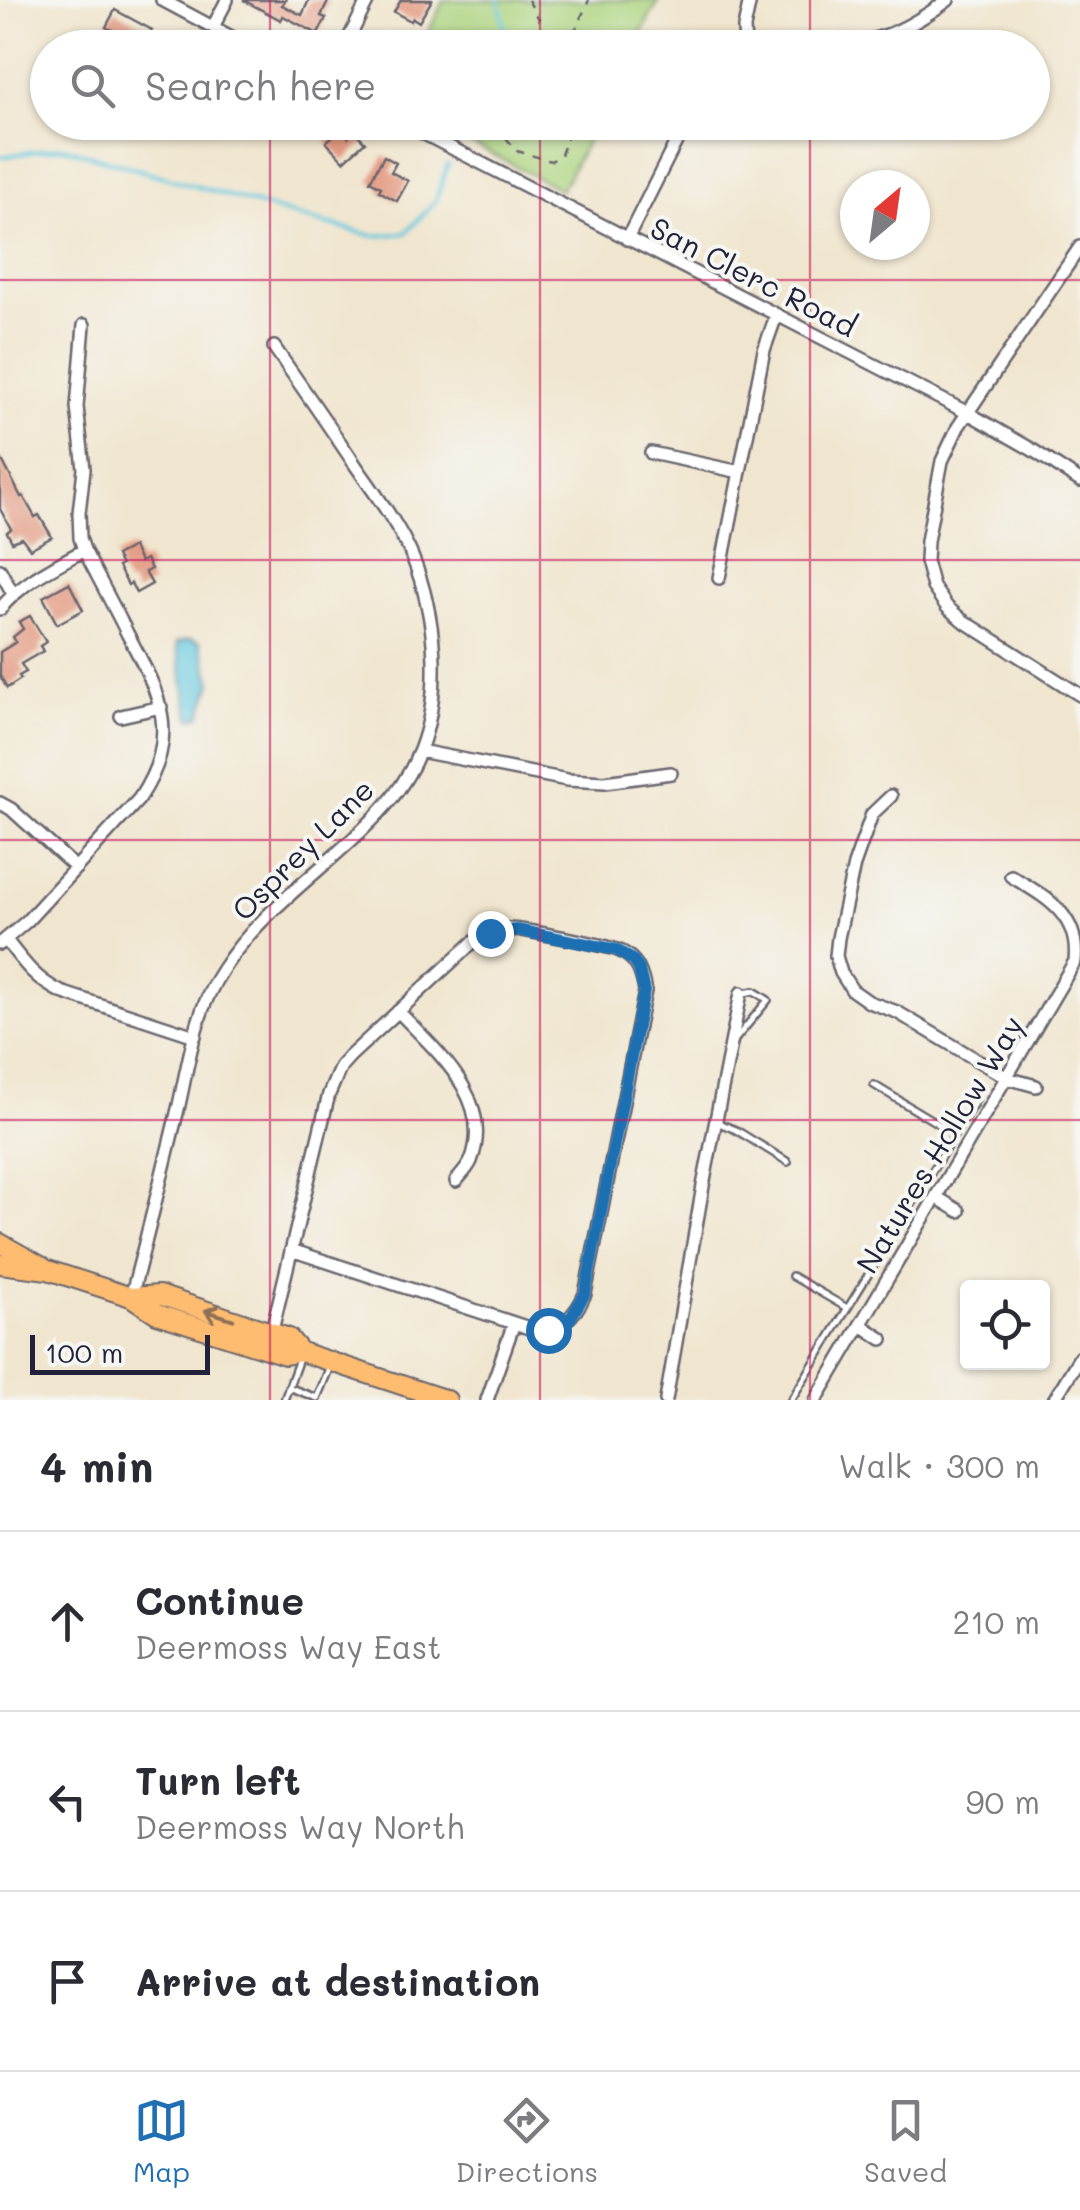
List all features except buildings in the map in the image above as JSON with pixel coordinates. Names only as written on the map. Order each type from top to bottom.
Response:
[{"type":"main road","points":[[0,1243],[48,1270]]},
{"type":"main road","points":[[0,1264],[48,1270],[131,1297],[157,1314],[266,1350],[284,1355],[301,1352],[447,1400]]},
{"type":"main road","points":[[131,1297],[159,1295],[289,1338],[301,1352]]},
{"type":"street","points":[[162,0],[220,30]]},
{"type":"street","points":[[213,26],[227,0]]},
{"type":"street","points":[[353,30],[368,0]]},
{"type":"street","points":[[744,30],[750,0]]},
{"type":"street","points":[[902,30],[948,0]]},
{"type":"street","name":"San Clerc Road","points":[[436,140],[968,414],[1031,448],[1080,481]]},
{"type":"street","points":[[627,239],[677,140]]},
{"type":"street","points":[[1080,247],[958,427],[942,461],[926,561],[933,587],[962,620],[1080,696]]},
{"type":"street","points":[[719,578],[764,350],[776,316]]},
{"type":"street","points":[[84,324],[76,407],[84,468],[80,538],[152,679],[161,707],[160,759],[139,799],[3,942],[44,984],[195,1036]]},
{"type":"street","name":"Osprey Lane","points":[[131,1297],[195,1036],[220,972],[250,935],[379,813],[420,751],[429,717],[433,653],[427,608],[412,556],[395,524],[274,347]]},
{"type":"street","points":[[651,453],[740,472]]},
{"type":"street","points":[[0,609],[29,582],[84,550]]},
{"type":"street","points":[[0,570],[13,594]]},
{"type":"street","points":[[121,716],[161,707]]},
{"type":"street","points":[[420,751],[568,780],[606,782],[671,774]]},
{"type":"street","points":[[890,796],[872,814],[854,864],[838,938],[836,956],[841,972],[852,990],[869,1002],[897,1012],[1007,1078],[1036,1086]]},
{"type":"street","points":[[0,804],[76,868]]},
{"type":"street","name":"Natures Hollow Way","points":[[816,1400],[1071,971],[1078,941],[1070,923],[1052,902],[1011,876]]},
{"type":"street","points":[[272,1332],[291,1250],[334,1080],[350,1056],[471,944],[490,933],[529,931],[617,950],[634,961],[644,991],[585,1294],[575,1313],[556,1327],[539,1330],[291,1250]]},
{"type":"street","points":[[666,1400],[741,993]]},
{"type":"street","points":[[398,1011],[453,1070],[468,1095],[476,1133],[470,1163],[456,1181]]},
{"type":"street","points":[[936,1197],[959,1211]]},
{"type":"street","points":[[488,1400],[514,1323]]},
{"type":"street","points":[[861,1325],[882,1339]]},
{"type":"street","points":[[1054,1400],[1080,1357]]},
{"type":"lane","points":[[730,1046],[768,1000],[754,992],[741,993]]},
{"type":"lane","points":[[874,1085],[955,1134]]},
{"type":"lane","points":[[791,1400],[976,1100]]},
{"type":"lane","points":[[716,1122],[788,1162]]},
{"type":"lane","points":[[792,1276],[847,1308]]},
{"type":"lane","points":[[284,1400],[301,1352]]},
{"type":"lane","points":[[288,1387],[317,1398],[332,1362]]},
{"type":"path","points":[[528,0],[539,20],[538,30]]},
{"type":"path","points":[[575,30],[588,0]]},
{"type":"path","points":[[508,140],[517,151],[551,161],[561,155],[566,140]]},
{"type":"green space","points":[[444,0],[659,0],[643,30],[429,30]]},
{"type":"green space","points":[[465,140],[587,140],[561,190]]},
{"type":"water","points":[[190,639],[200,642],[212,683],[201,715],[193,719],[176,643]]},
{"type":"waterway","points":[[499,0],[505,30]]},
{"type":"waterway","points":[[0,157],[62,147],[374,236],[406,233],[436,200],[448,164]]},
{"type":"route","points":[[490,933],[529,931],[624,952],[643,977],[644,991],[585,1294],[570,1319],[548,1330]]}]
